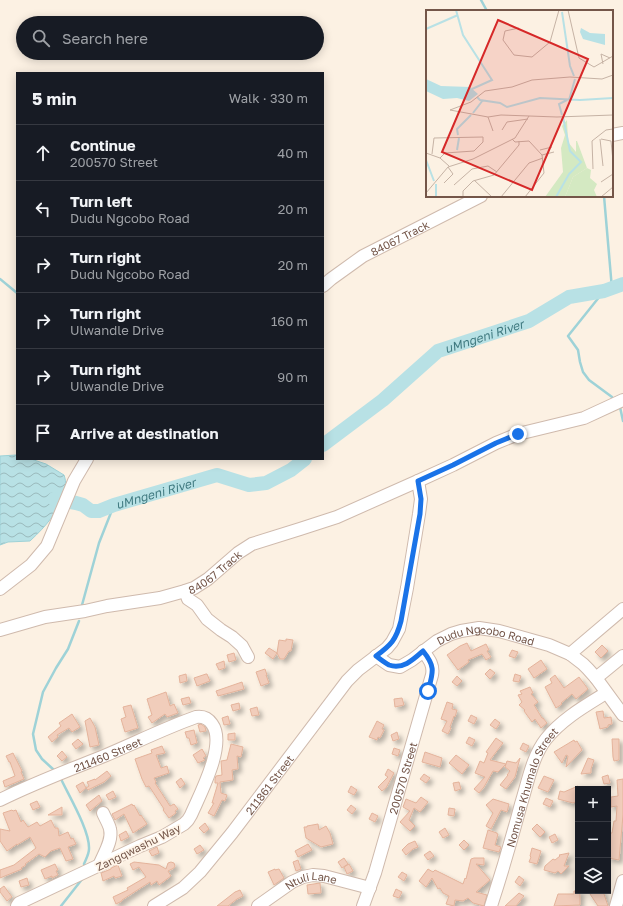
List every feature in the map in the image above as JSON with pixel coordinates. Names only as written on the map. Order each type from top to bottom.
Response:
[{"type":"street","points":[[613,135],[623,133]]},
{"type":"street","name":"84067 Track","points":[[324,285],[363,256],[479,197]]},
{"type":"street","name":"84067 Track","points":[[0,630],[45,618],[160,598],[185,592],[208,579],[238,553],[252,544],[329,520],[418,481],[496,443],[518,434],[584,418],[623,400]]},
{"type":"street","points":[[0,589],[31,565],[48,546],[74,482],[86,460]]},
{"type":"street","name":"211861 Street","points":[[154,906],[183,888],[200,872],[232,833],[347,681],[358,670],[387,648],[392,642],[401,621],[420,514],[421,499],[418,481]]},
{"type":"street","points":[[185,592],[188,599],[197,605],[207,619],[242,646],[248,656]]},
{"type":"street","points":[[570,654],[623,609]]},
{"type":"street","name":"Dudu Ngcobo Road","points":[[376,656],[389,665],[400,667],[437,641],[451,634],[461,631],[485,628],[500,631],[570,654],[583,664],[596,678],[623,715]]},
{"type":"street","name":"200570 Street","points":[[363,906],[375,873],[433,671],[429,658],[423,651]]},
{"type":"street","points":[[596,678],[623,656]]},
{"type":"street","name":"Nomusa Khumalo Street","points":[[491,906],[533,764],[540,749],[545,740],[559,726],[577,711],[606,693]]},
{"type":"street","name":"211460 Street","points":[[0,800],[196,717],[204,717],[214,726]]},
{"type":"street","name":"Zangqwashu Way","points":[[17,906],[140,846],[162,837],[184,824],[188,820],[200,794],[214,757],[217,738],[214,726]]},
{"type":"street","points":[[99,866],[109,842],[110,835],[110,828],[104,813]]},
{"type":"street","name":"Ntuli Lane","points":[[258,906],[292,882],[303,877],[313,875],[324,876],[370,888]]},
{"type":"street","points":[[619,903],[623,881]]},
{"type":"water","points":[[16,455],[16,460],[34,460],[46,464],[64,475],[65,486],[59,505],[51,518],[30,541],[8,542],[0,545],[0,456]]},
{"type":"building","points":[[286,639],[293,640],[291,651],[289,651],[284,659],[280,659],[277,653],[279,640],[286,641]]},
{"type":"building","points":[[467,643],[471,651],[486,644],[489,650],[487,651],[491,657],[486,660],[482,654],[468,660],[469,662],[458,670],[447,655]]},
{"type":"building","points":[[602,645],[608,651],[601,658],[595,652]]},
{"type":"building","points":[[269,648],[277,653],[273,659],[265,653]]},
{"type":"building","points":[[512,650],[518,652],[515,658],[509,656]]},
{"type":"building","points":[[234,653],[236,660],[229,662],[227,655]]},
{"type":"building","points":[[541,660],[547,669],[534,678],[528,669]]},
{"type":"building","points":[[224,661],[225,668],[219,670],[216,664]]},
{"type":"building","points":[[265,669],[269,683],[261,686],[256,672]]},
{"type":"building","points":[[490,669],[495,673],[490,679],[485,674]]},
{"type":"building","points":[[186,674],[187,681],[180,683],[179,676]]},
{"type":"building","points":[[207,674],[210,681],[197,686],[194,678]]},
{"type":"building","points":[[515,674],[521,676],[519,682],[513,681]]},
{"type":"building","points":[[555,675],[564,688],[579,677],[588,689],[576,699],[572,694],[556,708],[545,687],[552,683],[550,679]]},
{"type":"building","points":[[457,676],[462,681],[457,686],[452,682]]},
{"type":"building","points":[[242,682],[244,689],[218,696],[216,691]]},
{"type":"building","points":[[530,687],[533,693],[531,694],[538,702],[534,705],[547,723],[541,728],[535,719],[532,722],[524,711],[525,710],[519,705],[522,702],[518,695],[522,694],[520,691]]},
{"type":"building","points":[[166,692],[170,706],[174,704],[178,713],[167,717],[165,714],[152,723],[148,717],[152,715],[147,699]]},
{"type":"building","points":[[189,697],[191,703],[183,705],[181,699]]},
{"type":"building","points":[[402,698],[404,705],[395,707],[394,699]]},
{"type":"building","points":[[447,702],[453,704],[452,709],[457,710],[448,734],[442,731],[447,721],[441,719]]},
{"type":"building","points":[[239,703],[240,709],[233,711],[231,705]]},
{"type":"building","points":[[131,705],[138,728],[125,732],[121,719],[126,717],[123,707]]},
{"type":"building","points":[[257,707],[259,715],[252,716],[250,709]]},
{"type":"building","points":[[603,711],[604,718],[611,717],[612,724],[608,725],[608,727],[600,729],[596,712]]},
{"type":"building","points":[[72,714],[80,727],[72,732],[69,728],[57,735],[58,737],[52,742],[48,737],[61,726],[59,723]]},
{"type":"building","points":[[471,715],[477,718],[474,724],[468,721]]},
{"type":"building","points":[[228,716],[230,724],[224,725],[222,718]]},
{"type":"building","points":[[90,718],[95,727],[99,745],[90,747],[85,721]]},
{"type":"building","points":[[495,719],[500,723],[496,729],[490,725]]},
{"type":"building","points":[[377,721],[384,725],[382,729],[384,730],[380,738],[378,737],[377,740],[369,737]]},
{"type":"building","points":[[201,724],[205,727],[206,731],[200,732],[198,725]]},
{"type":"building","points":[[194,730],[197,743],[191,745],[185,732]]},
{"type":"building","points":[[397,732],[399,739],[393,741],[391,735]]},
{"type":"building","points":[[235,733],[235,740],[228,740],[228,734]]},
{"type":"building","points":[[469,737],[475,740],[472,746],[466,743]]},
{"type":"building","points":[[496,738],[503,743],[490,760],[506,764],[498,772],[493,771],[479,793],[474,789],[485,777],[475,773],[480,761],[484,763],[488,753],[486,752]]},
{"type":"building","points":[[78,739],[83,744],[76,749],[72,744]]},
{"type":"building","points":[[612,739],[619,739],[619,760],[614,761]]},
{"type":"building","points":[[574,740],[575,742],[577,741],[582,750],[566,767],[568,756],[566,755],[562,763],[554,752]]},
{"type":"building","points":[[523,743],[529,746],[526,752],[520,749]]},
{"type":"building","points":[[231,744],[243,747],[241,757],[237,756],[238,769],[232,770],[233,780],[220,782],[221,793],[227,795],[225,801],[222,800],[214,816],[208,813],[214,803],[212,803],[218,783],[215,783],[215,779],[216,776],[222,775],[221,761],[227,760]]},
{"type":"building","points":[[162,746],[165,753],[156,755],[161,768],[167,766],[169,773],[154,778],[155,783],[170,806],[174,804],[178,809],[175,811],[176,813],[169,818],[149,786],[146,787],[135,759],[152,753],[151,750]]},
{"type":"building","points":[[394,748],[400,750],[398,756],[392,754]]},
{"type":"building","points":[[202,749],[206,756],[203,758],[205,760],[198,763],[193,755]]},
{"type":"building","points":[[62,751],[67,757],[62,761],[57,756]]},
{"type":"building","points":[[425,752],[442,758],[440,767],[422,762]]},
{"type":"building","points":[[13,753],[22,771],[21,772],[24,779],[5,787],[3,781],[15,776],[6,756]]},
{"type":"building","points":[[456,755],[469,765],[462,774],[449,763]]},
{"type":"building","points":[[520,758],[515,777],[506,789],[500,785],[510,771],[505,767],[507,761],[516,763]]},
{"type":"building","points":[[588,758],[594,760],[591,773],[581,774]]},
{"type":"building","points":[[388,769],[394,773],[386,788],[382,791],[378,787],[388,777],[385,775]]},
{"type":"building","points":[[107,771],[111,776],[104,782],[88,790],[86,788],[89,786],[87,782],[95,780]]},
{"type":"building","points":[[424,774],[430,778],[426,783],[420,779]]},
{"type":"building","points":[[608,775],[610,783],[604,784],[602,777]]},
{"type":"building","points":[[544,776],[554,780],[548,792],[538,788]]},
{"type":"building","points":[[181,778],[185,784],[180,788],[176,782]]},
{"type":"building","points":[[623,779],[623,815],[619,860],[611,859],[611,833],[614,821],[616,821],[617,806],[611,807],[611,797],[618,796],[617,780]]},
{"type":"building","points":[[83,782],[86,788],[80,793],[76,786]]},
{"type":"building","points":[[459,782],[461,789],[455,791],[453,783]]},
{"type":"building","points":[[351,786],[357,790],[354,795],[348,792]]},
{"type":"building","points":[[575,787],[575,802],[558,799],[560,791],[564,792]]},
{"type":"building","points":[[113,791],[116,797],[109,800],[106,795]]},
{"type":"building","points":[[99,795],[102,801],[90,811],[86,805]]},
{"type":"building","points":[[421,797],[428,802],[420,812],[414,808],[409,820],[415,826],[410,831],[400,822],[410,811],[403,807],[406,799],[416,803]]},
{"type":"building","points":[[546,798],[553,801],[550,807],[543,804]]},
{"type":"building","points":[[493,799],[509,804],[507,812],[501,810],[491,829],[486,826],[493,813],[486,805]]},
{"type":"building","points":[[37,801],[40,807],[33,810],[30,804]]},
{"type":"building","points":[[132,804],[147,824],[133,833],[124,814],[115,820],[112,814]]},
{"type":"building","points":[[351,805],[356,809],[352,814],[347,810]]},
{"type":"building","points":[[62,807],[62,815],[48,815]]},
{"type":"building","points":[[449,808],[455,809],[454,816],[448,815]]},
{"type":"building","points":[[16,810],[21,822],[23,820],[28,827],[37,822],[40,826],[51,820],[55,828],[58,828],[59,836],[68,832],[71,839],[73,838],[76,844],[68,847],[73,859],[66,861],[60,848],[51,851],[45,857],[39,854],[25,864],[26,865],[21,868],[22,869],[0,878],[0,870],[14,865],[36,848],[30,837],[7,851],[0,841],[0,829],[10,831],[3,813]]},
{"type":"building","points":[[372,813],[378,816],[375,822],[369,819]]},
{"type":"building","points":[[205,823],[209,829],[204,833],[199,828]]},
{"type":"building","points":[[318,824],[319,830],[326,826],[333,844],[321,847],[306,838],[304,827]]},
{"type":"building","points":[[537,824],[545,832],[540,837],[532,829]]},
{"type":"building","points":[[445,828],[449,835],[443,838],[439,832]]},
{"type":"building","points":[[488,830],[498,834],[495,845],[501,847],[499,852],[483,848]]},
{"type":"building","points":[[126,831],[129,837],[121,841],[119,835]]},
{"type":"building","points":[[555,834],[558,840],[552,843],[549,837]]},
{"type":"building","points":[[464,840],[469,845],[464,850],[459,845]]},
{"type":"building","points":[[415,841],[418,847],[406,855],[402,850],[408,844]]},
{"type":"building","points":[[308,844],[312,850],[298,857],[295,851]]},
{"type":"building","points":[[200,845],[204,850],[197,854],[194,849]]},
{"type":"building","points":[[157,847],[159,853],[152,856],[149,851]]},
{"type":"building","points":[[532,848],[541,851],[537,864],[529,862]]},
{"type":"building","points":[[430,851],[434,856],[428,860],[424,855]]},
{"type":"building","points":[[569,853],[564,866],[569,866],[561,874],[558,871],[555,873],[544,870],[545,866],[553,859],[555,860],[560,856],[559,855]]},
{"type":"building","points":[[344,858],[348,864],[342,868],[338,862]]},
{"type":"building","points":[[484,858],[484,865],[476,864],[490,880],[476,892],[487,895],[484,906],[473,903],[468,898],[463,901],[455,900],[454,906],[446,904],[449,896],[443,893],[440,888],[438,889],[432,878],[426,887],[419,881],[428,869],[433,872],[435,870],[463,884],[465,878],[466,879],[471,859]]},
{"type":"building","points":[[298,860],[301,869],[296,871],[293,862]]},
{"type":"building","points":[[134,862],[159,865],[166,869],[168,863],[171,862],[174,863],[175,866],[168,871],[171,876],[159,885],[157,881],[151,885],[150,882],[116,904],[113,897],[128,890],[127,888],[146,877],[139,867],[133,870],[130,864]]},
{"type":"building","points":[[55,864],[58,870],[56,871],[58,875],[45,879],[41,870]]},
{"type":"building","points":[[349,864],[353,871],[347,874],[344,867]]},
{"type":"building","points":[[118,865],[122,876],[115,878],[114,876],[103,881],[101,873]]},
{"type":"building","points":[[279,869],[284,878],[274,885],[268,872]]},
{"type":"building","points":[[402,872],[407,875],[404,881],[398,877]]},
{"type":"building","points":[[519,876],[524,880],[520,886],[515,882]]},
{"type":"building","points":[[27,878],[29,885],[21,887],[19,881]]},
{"type":"building","points":[[320,883],[321,893],[308,894],[307,885]]},
{"type":"building","points":[[4,886],[12,897],[7,901],[0,892],[0,889]]},
{"type":"building","points":[[396,889],[402,892],[399,898],[393,896]]},
{"type":"building","points":[[240,890],[243,896],[228,906],[217,906],[235,892]]},
{"type":"building","points":[[575,891],[575,894],[580,894],[580,905],[554,906],[558,894],[574,894]]},
{"type":"building","points":[[519,893],[524,896],[516,906],[505,906]]},
{"type":"building","points":[[590,894],[604,894],[608,906],[598,906]]},
{"type":"waterway","points":[[481,0],[486,10]]},
{"type":"waterway","points":[[604,197],[612,289]]},
{"type":"waterway","points":[[0,279],[16,292]]},
{"type":"waterway","name":"uMngeni River","points":[[324,444],[383,400],[438,351],[529,321],[569,297],[604,291],[623,284]]},
{"type":"waterway","points":[[604,291],[568,336],[578,350],[583,372],[589,380],[612,397]]},
{"type":"waterway","points":[[620,407],[623,421]]},
{"type":"waterway","name":"uMngeni River","points":[[54,499],[83,505],[91,511],[99,511],[114,505],[217,475],[249,485],[266,483],[291,470],[304,460]]},
{"type":"waterway","points":[[82,605],[99,543],[114,505]]},
{"type":"waterway","points":[[54,770],[42,759],[36,750],[33,734],[43,692],[68,649],[79,621]]},
{"type":"waterway","points":[[61,779],[83,823],[86,833],[89,849],[84,864]]},
{"type":"waterway","points":[[61,906],[83,878]]},
{"type":"route","points":[[428,691],[433,671],[429,658],[423,651],[400,667],[389,665],[376,656],[387,648],[392,642],[401,621],[420,514],[421,499],[418,481],[496,443],[518,434]]}]
